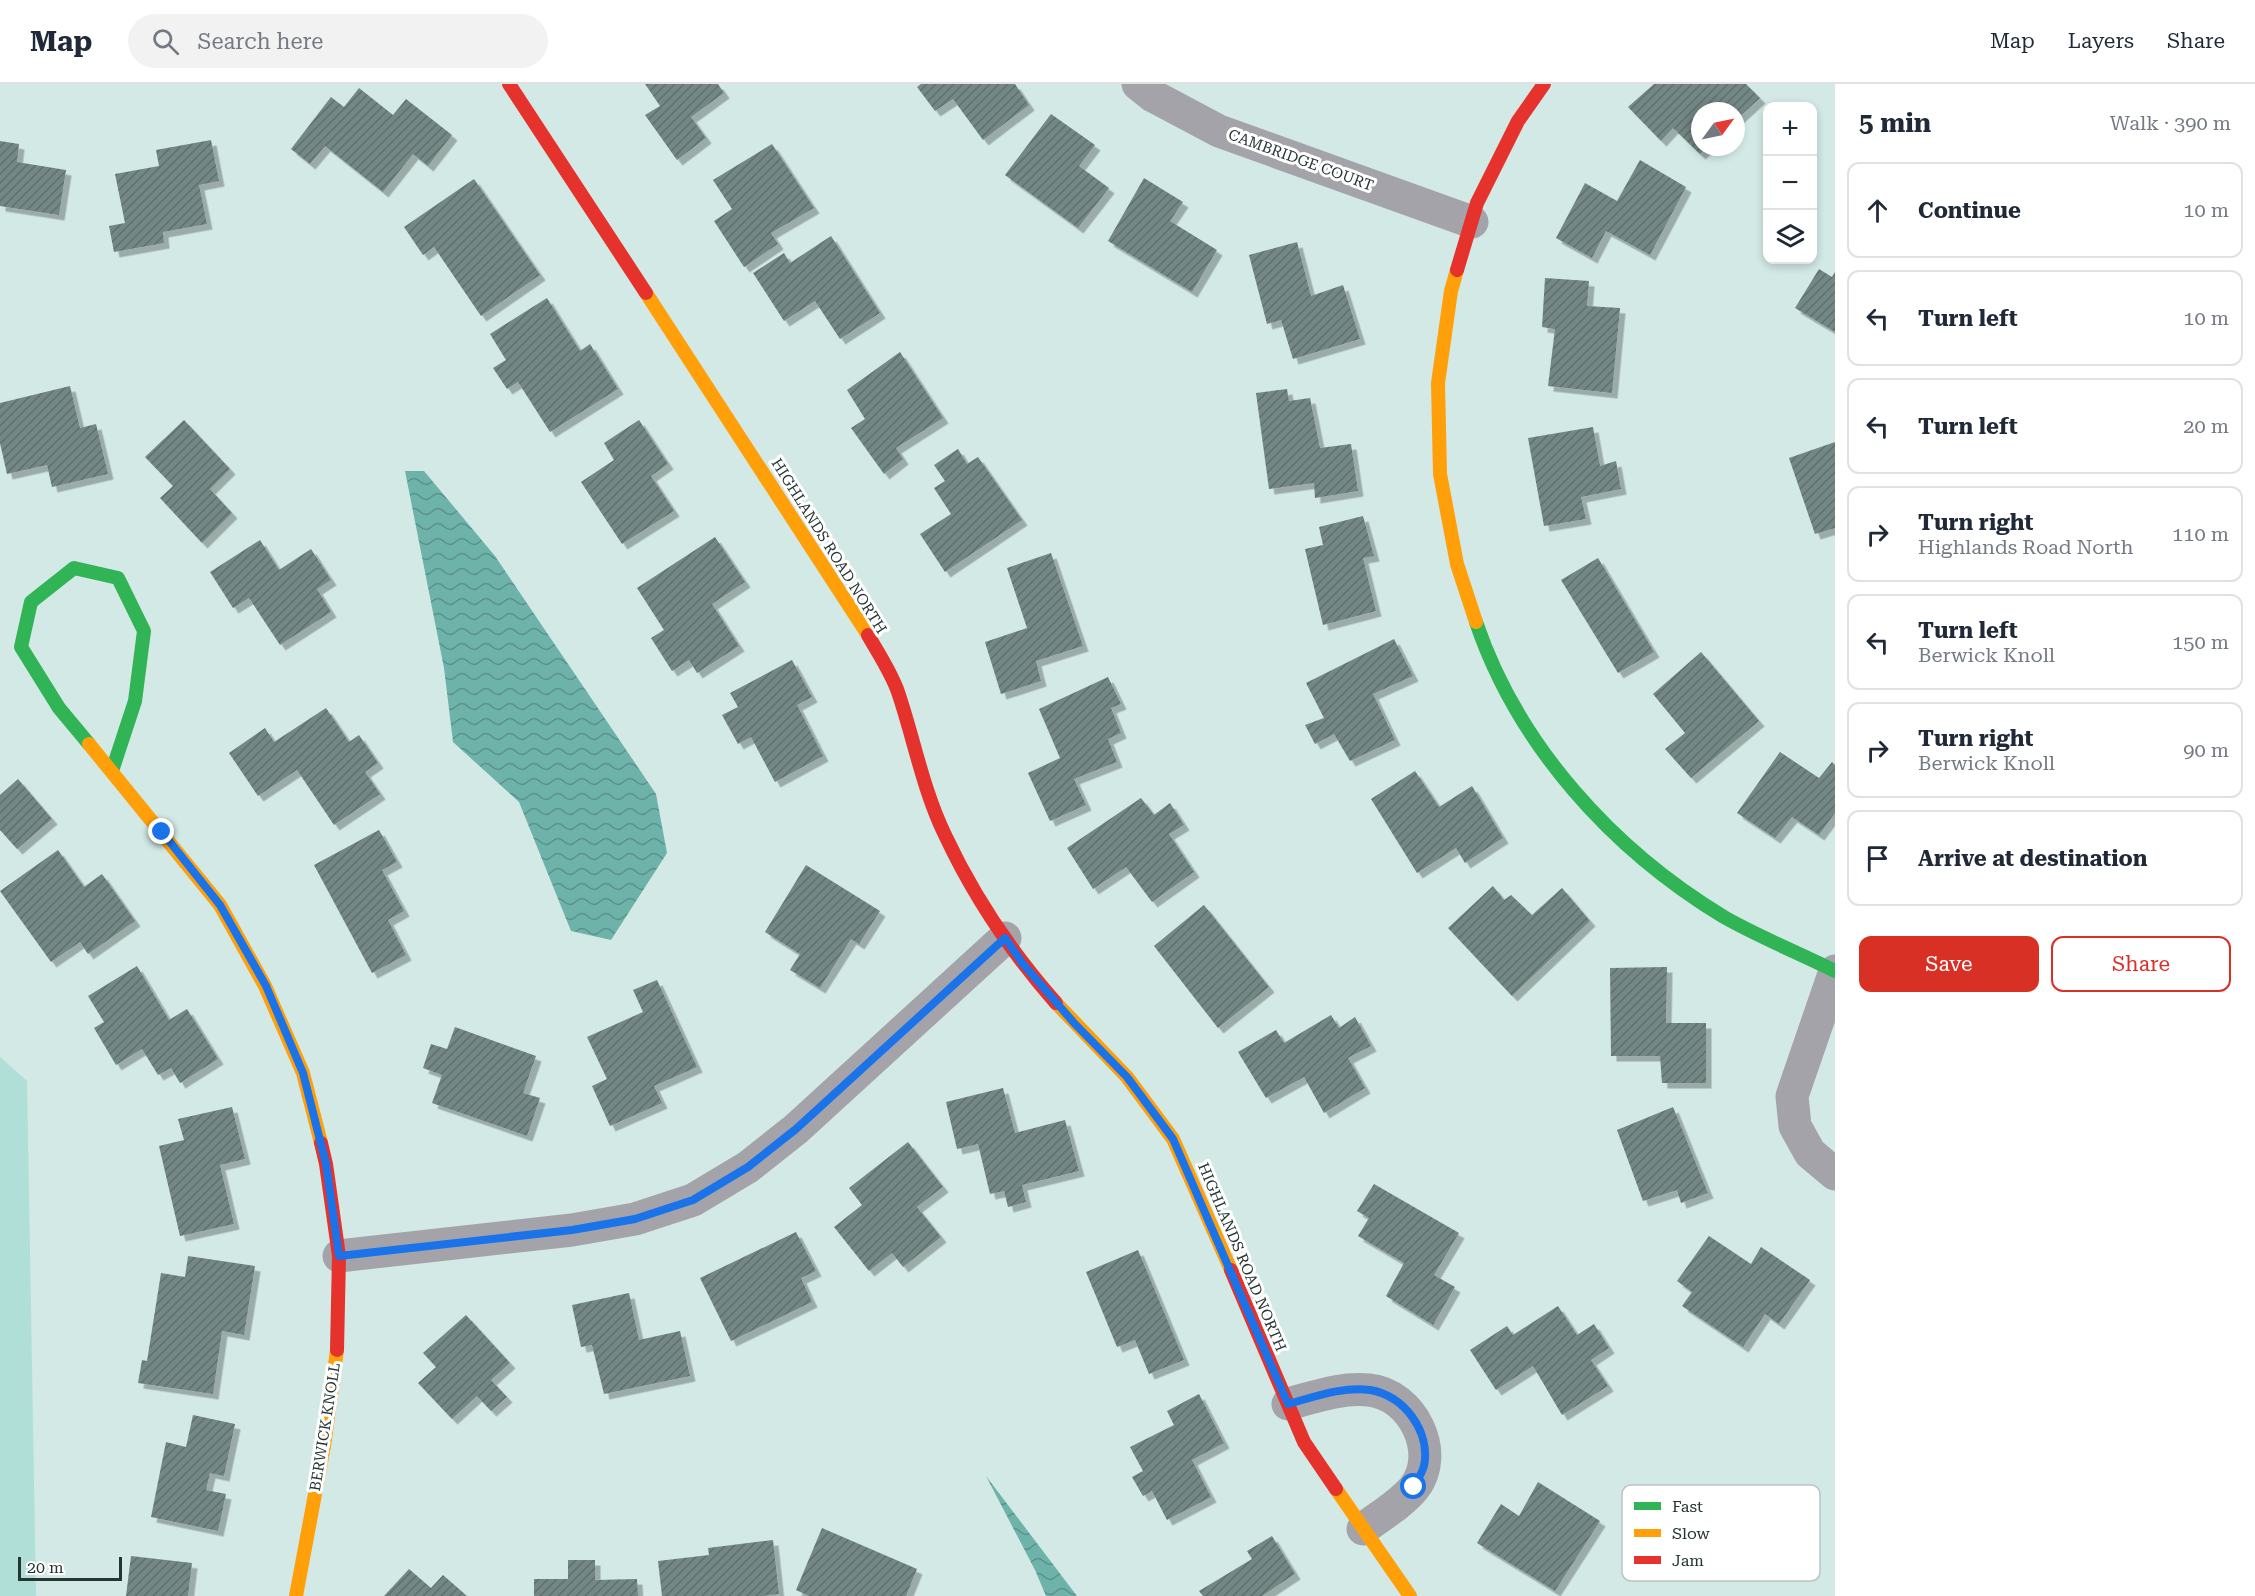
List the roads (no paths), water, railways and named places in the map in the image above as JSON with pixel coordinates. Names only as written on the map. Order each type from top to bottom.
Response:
[{"type":"street","name":"HIGHLANDS ROAD NORTH","points":[[509,84],[861,622],[897,690],[918,762],[944,834],[980,903],[1023,964],[1074,1023],[1127,1077],[1173,1139],[1304,1442],[1410,1596]]},
{"type":"street","name":"CAMBRIDGE COURT","points":[[1138,84],[1153,96],[1219,131],[1472,222]]},
{"type":"street","points":[[1544,84],[1518,121],[1477,203],[1451,291],[1438,383],[1440,474],[1456,564],[1485,648],[1528,731],[1583,802],[1650,866],[1725,917],[1835,971],[1792,1096],[1795,1126],[1810,1153],[1835,1174]]},
{"type":"street","name":"BERWICK KNOLL","points":[[112,771],[135,700],[144,631],[118,578],[74,568],[31,602],[21,647],[59,708],[220,905],[266,986],[303,1073],[326,1164],[339,1256],[337,1350],[324,1446],[296,1596]]},
{"type":"street","points":[[339,1256],[572,1230],[635,1219],[693,1200],[748,1167],[796,1129],[1005,938]]},
{"type":"street","points":[[1288,1404],[1343,1389],[1372,1390],[1396,1400],[1413,1417],[1425,1443],[1424,1466],[1414,1487],[1364,1529]]},
{"type":"water","points":[[405,471],[424,471],[495,556],[656,794],[667,853],[611,940],[571,931],[519,802],[453,742],[444,668]]},
{"type":"water","points":[[986,1476],[1077,1596],[1046,1596]]}]
